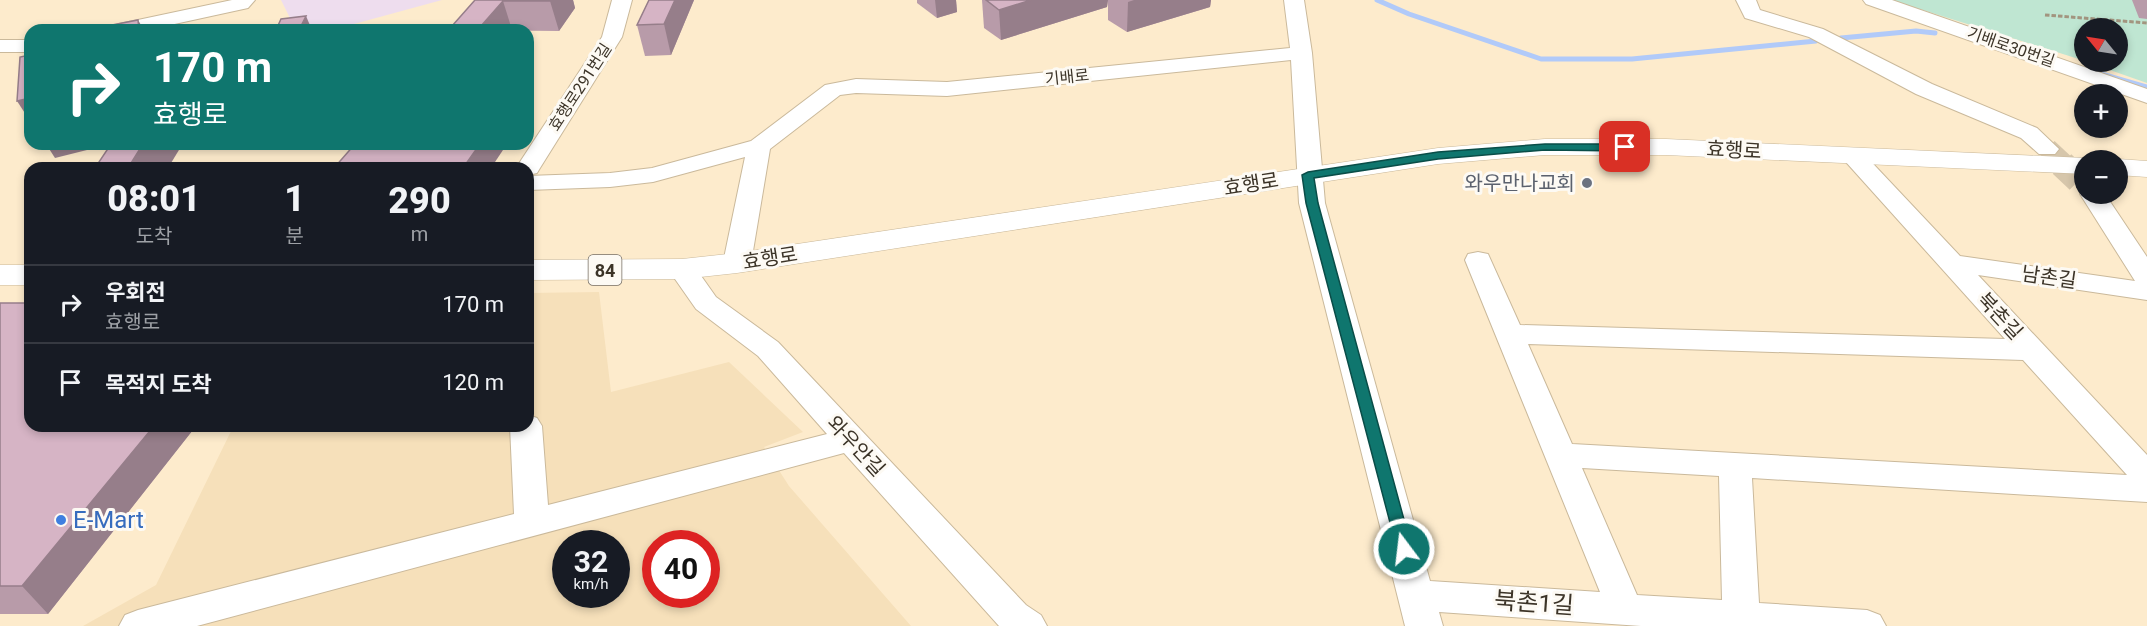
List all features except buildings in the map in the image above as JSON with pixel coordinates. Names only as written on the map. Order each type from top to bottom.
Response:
[{"type":"main road","name":"효행로","points":[[534,270],[682,269],[737,263],[1438,156],[1545,147],[1666,147],[1853,156],[2074,180]]},
{"type":"main road","points":[[2128,168],[2147,169]]},
{"type":"main road","points":[[0,275],[24,275]]},
{"type":"street","points":[[146,24],[241,4],[245,0]]},
{"type":"street","name":"효행로291번길","points":[[532,162],[612,37],[622,0]]},
{"type":"street","points":[[1294,0],[1302,53],[1308,175],[1312,203],[1420,610]]},
{"type":"street","points":[[1746,0],[1752,14],[1816,33],[1924,89],[2029,133],[2047,149]]},
{"type":"street","name":"기배로30번길","points":[[1873,0],[2147,96]]},
{"type":"street","points":[[0,46],[24,46]]},
{"type":"street","name":"기배로","points":[[759,146],[833,90],[856,86],[947,89],[1302,53]]},
{"type":"street","points":[[534,183],[653,175],[759,146],[737,263]]},
{"type":"street","name":"북촌길","points":[[1853,156],[2147,476]]},
{"type":"street","points":[[2100,204],[2147,278]]},
{"type":"street","points":[[1478,260],[1625,609]]},
{"type":"street","name":"남촌길","points":[[1952,263],[2147,291]]},
{"type":"street","name":"와우안길","points":[[682,269],[706,303],[768,349],[1013,616],[1028,626]]},
{"type":"street","points":[[1509,334],[2032,350]]},
{"type":"street","points":[[526,432],[532,523]]},
{"type":"street","points":[[138,626],[851,439]]},
{"type":"street","points":[[1560,454],[2147,489]]},
{"type":"street","points":[[1736,465],[1741,622]]},
{"type":"street","name":"북촌1길","points":[[1420,610],[1625,609],[1741,622],[1867,626]]},
{"type":"path","points":[[2045,15],[2147,23]]},
{"type":"shaded area","points":[[281,0],[442,0],[354,24],[293,24]]},
{"type":"shaded area","points":[[599,292],[611,392],[729,362],[803,432],[764,447],[789,486],[911,626],[83,626],[156,585],[231,432],[534,432],[534,293]]},
{"type":"green space","points":[[1891,0],[2147,0],[2147,83],[2116,72],[2128,72],[2128,18],[2074,18],[2074,58]]},
{"type":"waterway","points":[[1377,0],[1409,14],[1541,59],[1632,59],[1816,41]]},
{"type":"waterway","points":[[1841,38],[1916,31],[1935,33]]},
{"type":"waterway","points":[[2098,73],[2147,87]]},
{"type":"tunnel","points":[[2047,149],[2064,165]]},
{"type":"tunnel","points":[[2062,164],[2074,175]]},
{"type":"place","name":"와우만나교회","points":[[1587,183]]},
{"type":"place","name":"E-Mart","points":[[61,520]]},
{"type":"route","points":[[1404,549],[1312,203],[1308,175],[1438,156],[1545,147],[1625,147]]}]
